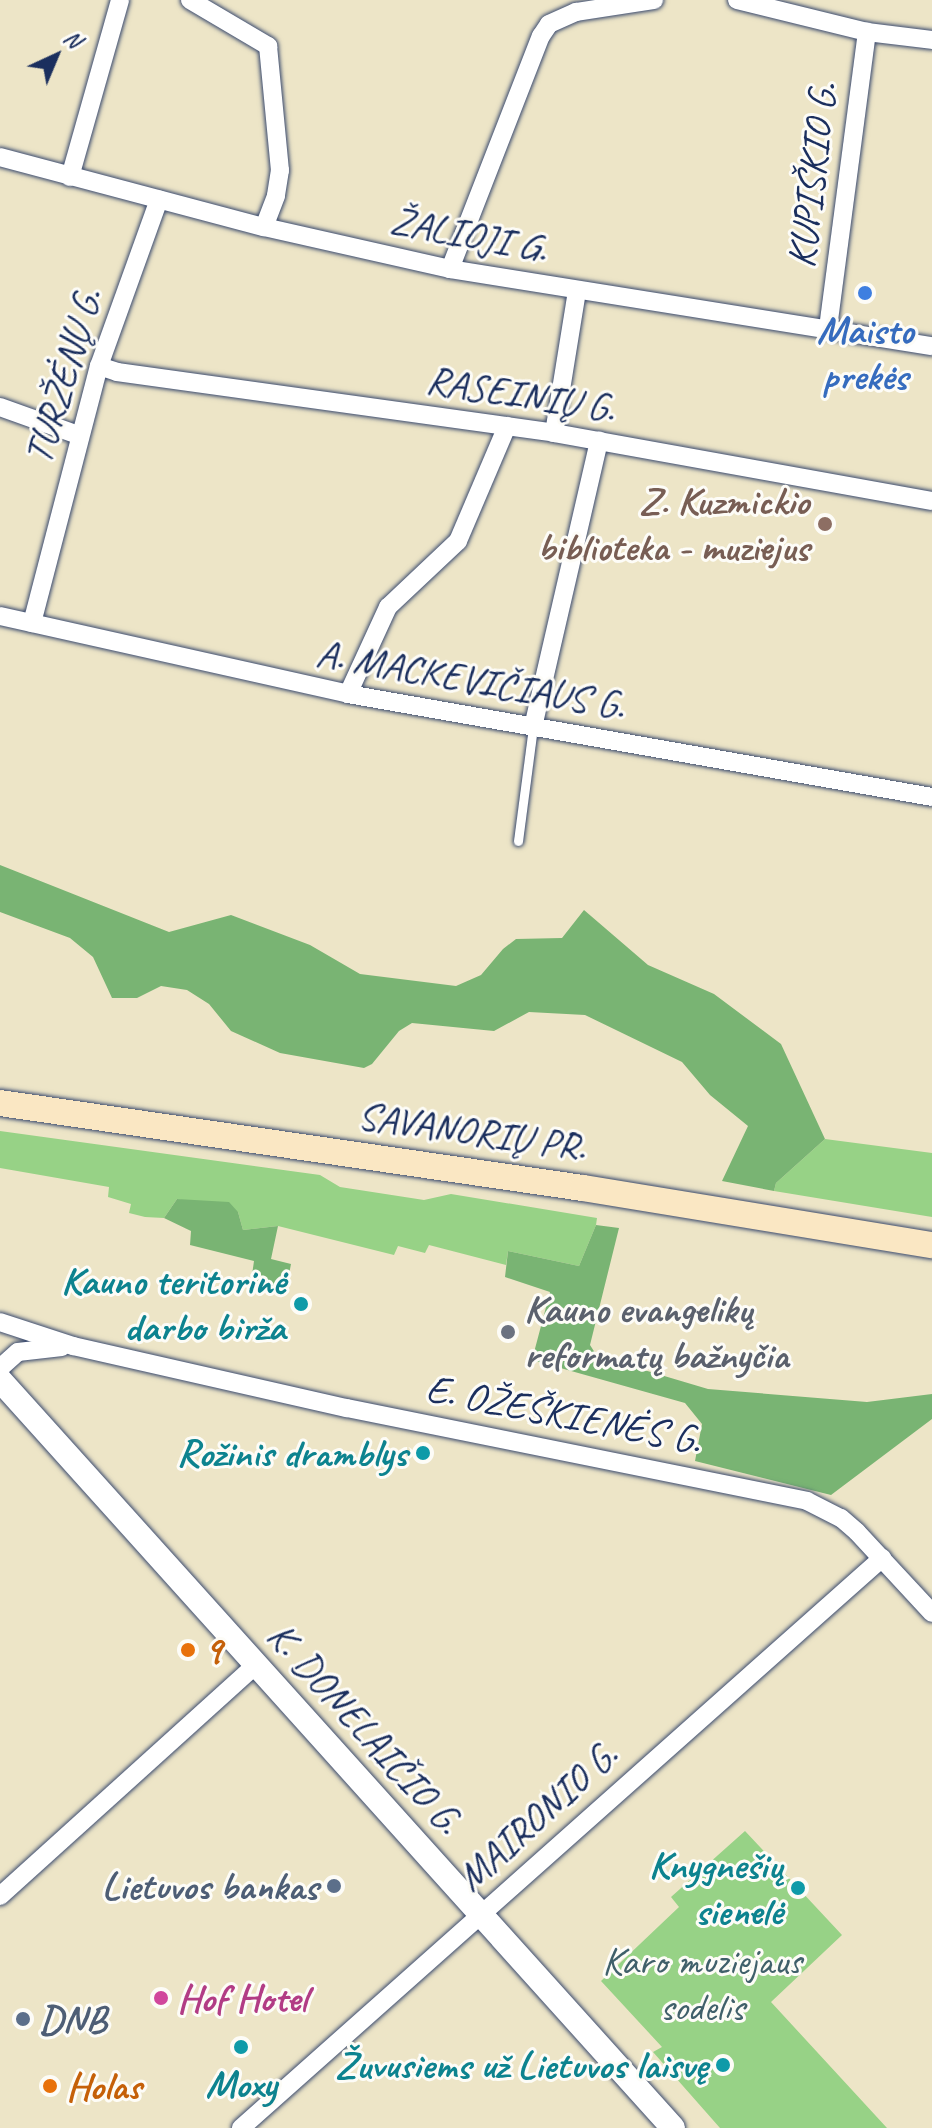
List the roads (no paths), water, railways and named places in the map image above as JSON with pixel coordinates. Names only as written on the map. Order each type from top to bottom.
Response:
[{"type":"main road","name":"SAVANORIŲ PR.","points":[[0,1103],[583,1188],[932,1245]]},
{"type":"street","points":[[70,177],[120,0]]},
{"type":"street","points":[[190,0],[268,46],[280,170],[276,196],[264,227]]},
{"type":"street","points":[[450,269],[541,36],[549,24],[576,12],[654,0]]},
{"type":"street","points":[[737,0],[867,32],[932,40]]},
{"type":"street","name":"KUPIŠKIO G.","points":[[828,328],[867,32]]},
{"type":"street","name":"ŽALIOJI G.","points":[[0,157],[264,227],[450,269],[932,346]]},
{"type":"street","name":"TURŽĖNŲ G.","points":[[32,623],[78,435],[99,366],[159,199]]},
{"type":"street","points":[[554,433],[577,291]]},
{"type":"street","name":"RASEINIŲ G.","points":[[99,366],[117,372],[554,433],[932,501]]},
{"type":"street","points":[[0,407],[78,435]]},
{"type":"street","points":[[348,694],[388,607],[458,541],[507,426]]},
{"type":"street","points":[[533,727],[599,441]]},
{"type":"street","name":"A. MACKEVIČIAUS G.","points":[[0,616],[348,694],[932,797]]},
{"type":"street","name":"E. OŽEŠKIENĖS G.","points":[[0,1322],[73,1346],[347,1408],[807,1501],[841,1518],[932,1613]]},
{"type":"street","name":"E. OŽEŠKIENĖS G.","points":[[0,1368],[18,1352],[73,1346]]},
{"type":"street","name":"K. DONELAIČIO G.","points":[[0,1380],[673,2128]]},
{"type":"street","name":"MAIRONIO G.","points":[[241,2128],[882,1558]]},
{"type":"street","points":[[0,1896],[257,1664]]},
{"type":"lane","points":[[518,841],[533,727]]},
{"type":"place","name":"Maisto prekės","points":[[865,293]]},
{"type":"place","name":"Z. Kuzmickio biblioteka - muziejus","points":[[825,524]]},
{"type":"place","name":"Kauno teritorinė darbo birža","points":[[301,1304]]},
{"type":"place","name":"Kauno evangelikų reformatų bažnyčia","points":[[508,1332]]},
{"type":"place","name":"Rožinis dramblys","points":[[423,1453]]},
{"type":"place","name":"9","points":[[188,1650]]},
{"type":"place","name":"Lietuvos bankas","points":[[334,1886]]},
{"type":"place","name":"Knygnešių sienelė","points":[[798,1888]]},
{"type":"place","name":"Hof Hotel","points":[[161,1998]]},
{"type":"place","name":"DNB","points":[[23,2019]]},
{"type":"place","name":"Moxy","points":[[241,2047]]},
{"type":"place","name":"Žuvusiems už Lietuvos laisvę","points":[[723,2065]]},
{"type":"place","name":"Holas","points":[[50,2086]]},
{"type":"park label","name":"Karo muziejaus sodelis","points":[[702,1984]]}]
